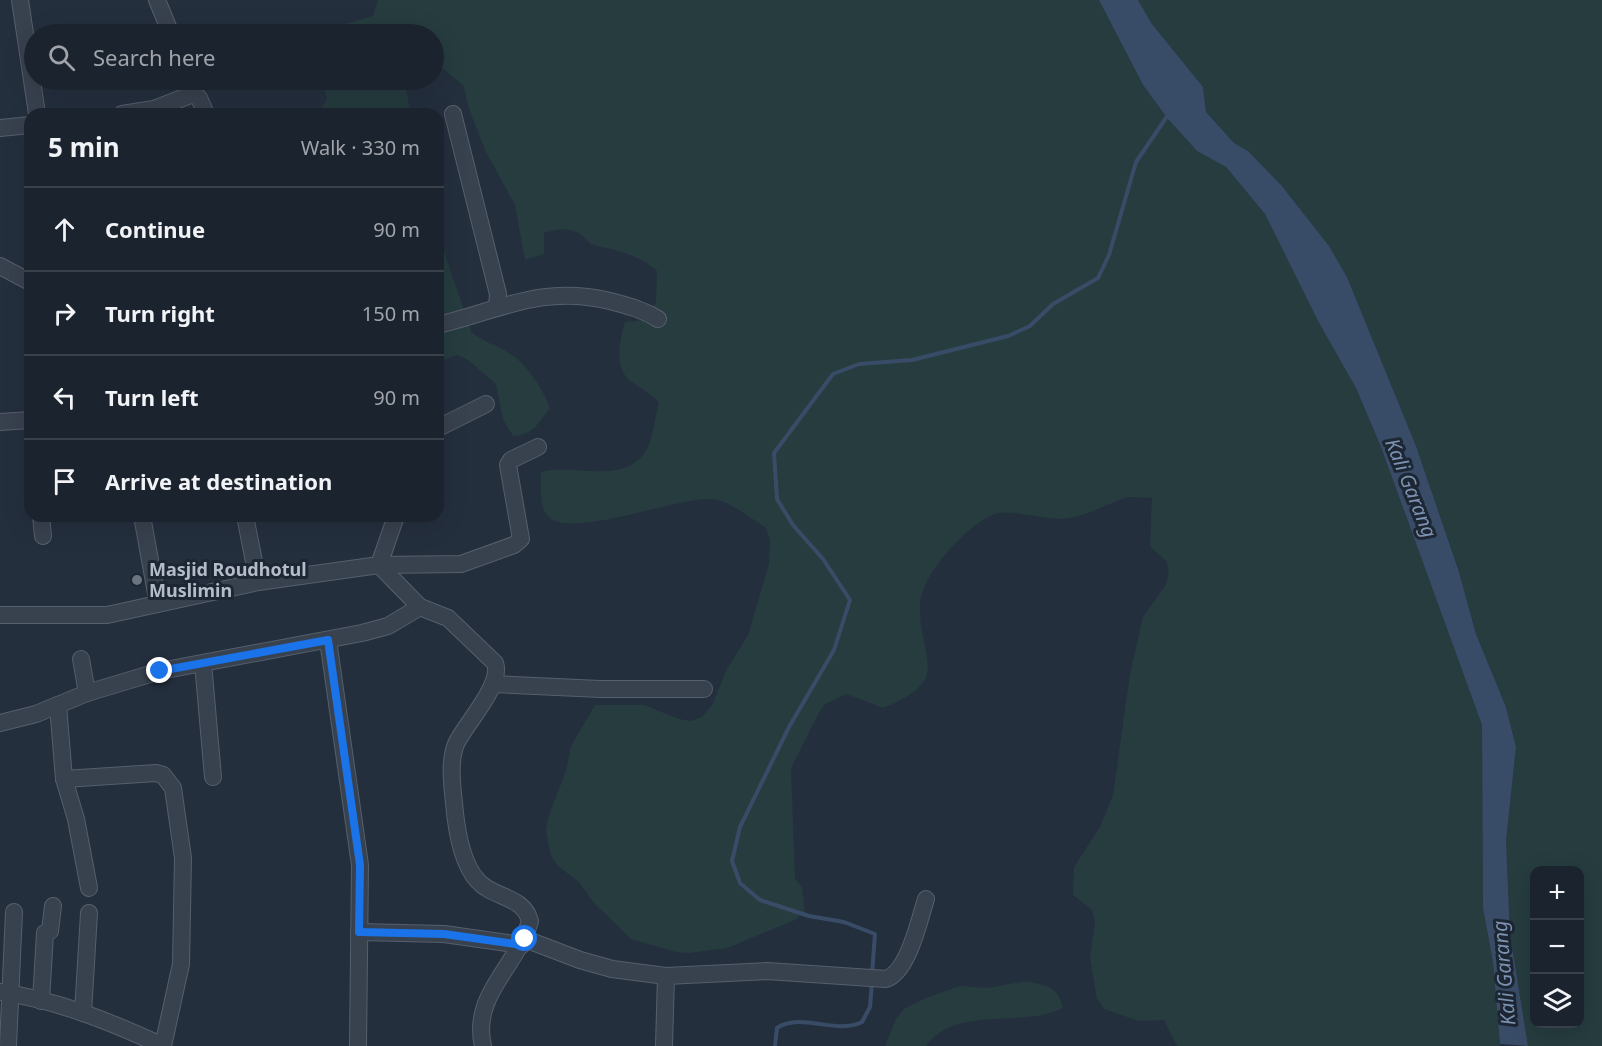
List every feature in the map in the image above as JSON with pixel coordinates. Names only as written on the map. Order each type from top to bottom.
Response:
[{"type":"street","points":[[20,0],[24,27]]},
{"type":"street","points":[[157,0],[167,24]]},
{"type":"street","points":[[33,90],[36,108]]},
{"type":"street","points":[[155,108],[187,90]]},
{"type":"street","points":[[194,90],[203,108]]},
{"type":"street","points":[[453,114],[498,294],[497,307]]},
{"type":"street","points":[[0,128],[24,126]]},
{"type":"street","points":[[0,266],[24,279]]},
{"type":"street","points":[[444,323],[536,296],[582,295],[643,309],[658,320]]},
{"type":"street","points":[[444,425],[486,404]]},
{"type":"street","points":[[0,422],[24,420]]},
{"type":"street","points":[[0,615],[107,615],[258,582],[380,565],[461,564],[514,545],[521,539],[508,465],[511,460],[538,447]]},
{"type":"street","points":[[42,522],[43,536]]},
{"type":"street","points":[[143,522],[158,604]]},
{"type":"street","points":[[246,522],[258,582]]},
{"type":"street","points":[[380,565],[394,522]]},
{"type":"street","points":[[380,565],[420,607],[448,618],[495,663],[497,674],[493,684],[456,744],[452,758],[454,805],[463,849],[471,872],[488,890],[519,903],[525,908],[530,921],[523,942],[484,1004],[481,1019],[483,1046]]},
{"type":"street","points":[[0,723],[160,671],[328,640],[388,626],[420,607]]},
{"type":"street","points":[[328,640],[360,865],[358,1046]]},
{"type":"street","points":[[81,659],[87,693]]},
{"type":"street","points":[[203,663],[213,777]]},
{"type":"street","points":[[493,684],[600,689],[704,689]]},
{"type":"street","points":[[58,705],[64,779],[80,835],[89,888]]},
{"type":"street","points":[[4,993],[41,1001],[109,1021],[163,1046],[181,964],[184,916],[183,858],[173,788],[168,780],[156,773],[64,779]]},
{"type":"street","points":[[359,932],[444,934],[523,942],[612,969],[666,975],[767,971],[886,979],[893,977],[903,963],[926,899]]},
{"type":"street","points":[[41,1001],[45,933],[50,931],[53,906]]},
{"type":"street","points":[[8,1046],[4,993],[14,912]]},
{"type":"street","points":[[83,1013],[89,913]]},
{"type":"street","points":[[664,1046],[666,975]]},
{"type":"green space","points":[[378,0],[1099,0],[1143,85],[1168,119],[1197,151],[1226,167],[1265,214],[1318,321],[1356,388],[1381,447],[1482,725],[1483,908],[1493,962],[1500,1046],[1177,1046],[1164,1020],[1139,1021],[1104,1009],[1097,999],[1090,958],[1095,922],[1092,910],[1073,895],[1074,867],[1100,827],[1113,795],[1130,674],[1143,617],[1165,586],[1169,574],[1167,562],[1150,546],[1152,498],[1125,498],[1084,514],[1060,519],[1019,513],[1000,513],[981,521],[970,530],[946,553],[922,593],[921,624],[928,667],[926,677],[919,688],[905,698],[883,708],[847,694],[825,704],[791,768],[795,878],[802,888],[805,912],[795,920],[727,948],[689,953],[676,952],[631,939],[594,903],[579,882],[559,867],[551,856],[546,831],[548,818],[566,771],[571,746],[595,705],[644,705],[679,719],[691,721],[702,717],[712,705],[727,669],[748,635],[769,564],[770,540],[766,528],[746,514],[724,502],[709,499],[693,500],[599,521],[559,522],[548,516],[541,501],[541,472],[615,470],[628,466],[640,458],[649,445],[659,403],[624,374],[619,353],[625,322],[642,320],[656,303],[657,271],[642,260],[590,244],[581,235],[570,230],[544,233],[544,254],[525,260],[515,205],[486,152],[468,106],[464,86],[444,69],[444,24],[345,24],[373,16]]},
{"type":"green space","points":[[1138,0],[1602,0],[1602,1046],[1528,1046],[1510,934],[1506,841],[1516,747],[1506,707],[1476,634],[1459,572],[1416,446],[1347,277],[1329,246],[1282,186],[1248,151],[1234,143],[1206,112],[1203,87],[1152,24]]},
{"type":"green space","points":[[325,90],[406,90],[409,108],[322,108],[327,99]]},
{"type":"green space","points":[[444,251],[472,333],[504,350],[522,363],[539,385],[550,408],[531,431],[513,436],[503,419],[496,384],[468,360],[457,355],[444,360]]},
{"type":"green space","points":[[1027,981],[1055,991],[1063,1008],[1028,1017],[990,1019],[955,1025],[939,1033],[926,1046],[885,1046],[896,1019],[904,1009],[926,998],[960,986],[987,988]]},
{"type":"water","name":"Kali Garang","points":[[1099,0],[1138,0],[1152,24],[1203,87],[1206,112],[1234,143],[1248,151],[1282,186],[1329,246],[1347,277],[1416,446],[1459,572],[1476,634],[1506,707],[1516,747],[1506,841],[1510,934],[1528,1046],[1500,1044],[1493,962],[1483,908],[1482,725],[1381,447],[1356,388],[1318,321],[1265,214],[1226,167],[1197,151],[1168,119],[1143,85]]},
{"type":"waterway","points":[[872,974],[875,934],[844,922],[809,916],[760,900],[740,883],[732,861],[740,827],[789,727],[834,650],[850,600],[823,559],[793,525],[777,499],[774,453],[833,374],[859,364],[912,360],[1008,336],[1030,326],[1053,304],[1098,278],[1109,255],[1136,162],[1168,115]]},
{"type":"waterway","points":[[775,1046],[777,1028],[787,1024],[808,1022],[841,1026],[862,1022],[870,1007],[872,982]]},
{"type":"place","name":"Masjid Roudhotul Muslimin","points":[[137,580]]},
{"type":"route","points":[[160,671],[328,640],[360,865],[359,932],[444,934],[522,945],[525,939]]}]
